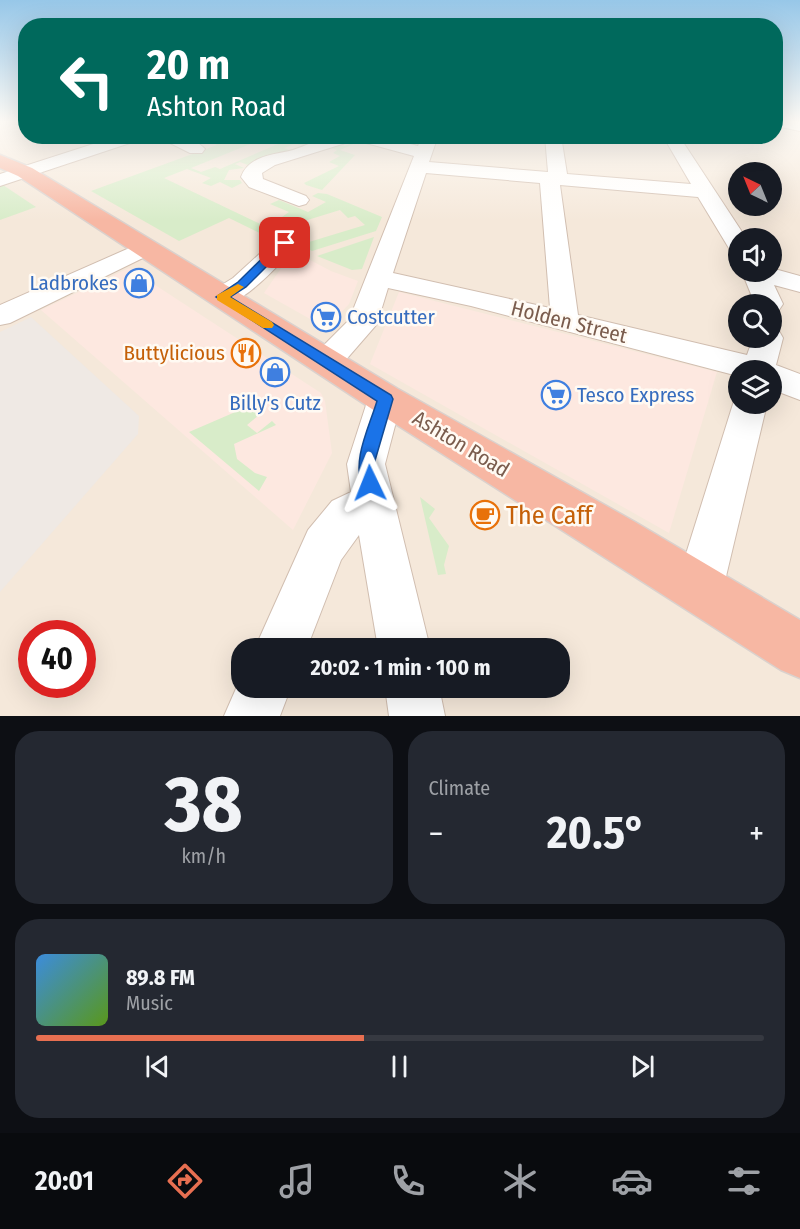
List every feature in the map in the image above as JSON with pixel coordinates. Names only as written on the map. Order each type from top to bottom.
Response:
[{"type":"highway","name":"Ashton Road","points":[[0,160],[25,172],[143,249],[385,399],[800,651]]},
{"type":"street","points":[[0,180],[79,154]]},
{"type":"street","points":[[288,192],[253,180],[252,174],[256,167],[295,154]]},
{"type":"street","points":[[326,362],[362,324],[423,154]]},
{"type":"street","points":[[436,154],[554,178],[703,192]]},
{"type":"street","points":[[555,154],[558,174],[550,182],[564,312],[562,320]]},
{"type":"street","points":[[681,154],[728,230]]},
{"type":"street","points":[[222,297],[242,284],[285,243]]},
{"type":"street","points":[[0,316],[143,249]]},
{"type":"street","name":"Holden Street","points":[[380,278],[562,320],[728,362]]},
{"type":"street","points":[[782,279],[800,284]]},
{"type":"street","points":[[782,380],[800,387]]},
{"type":"street","points":[[385,399],[366,464],[402,638]]},
{"type":"street","points":[[699,589],[747,414]]},
{"type":"street","points":[[285,638],[324,546],[347,516],[373,503]]},
{"type":"street","points":[[252,716],[259,698]]},
{"type":"street","points":[[414,698],[417,716]]},
{"type":"shaded area","points":[[0,154],[800,154],[800,716],[0,716]]},
{"type":"shaded area","points":[[293,251],[331,271],[358,281],[349,304],[335,319],[319,324],[264,293]]},
{"type":"shaded area","points":[[129,268],[321,393],[325,401],[332,453],[293,530],[41,310]]},
{"type":"shaded area","points":[[399,292],[717,372],[669,533],[370,364]]},
{"type":"shaded area","points":[[31,317],[139,416],[138,434],[0,592],[0,332]]},
{"type":"green space","points":[[191,154],[225,154],[191,168],[201,172],[215,167],[220,169],[254,154],[281,154],[248,165],[240,162],[235,164],[244,168],[229,170],[224,180],[240,180],[242,183],[232,188],[220,182],[211,186],[202,183],[211,178],[187,169],[164,178],[275,231],[292,222],[282,217],[289,212],[270,204],[279,200],[308,212],[326,202],[312,196],[318,193],[327,194],[382,217],[376,231],[312,251],[280,235],[272,239],[229,218],[179,241],[91,191]],"holes":[[[340,210],[348,218],[355,216],[365,225],[309,242],[300,232],[307,229],[301,222]]]},
{"type":"green space","points":[[336,154],[355,155],[322,190],[304,183],[339,166],[329,162],[340,156]]},
{"type":"green space","points":[[3,185],[36,207],[0,220],[0,186]]},
{"type":"green space","points":[[374,237],[362,269],[352,270],[317,256]]},
{"type":"green space","points":[[251,400],[265,410],[247,425],[257,433],[272,421],[276,425],[234,444],[237,459],[255,473],[267,477],[259,491],[189,432],[233,413]]},
{"type":"green space","points":[[420,497],[435,509],[429,518],[449,546],[444,565],[446,574],[438,575]]},
{"type":"slow traffic","points":[[238,287],[222,297],[267,325]]},
{"type":"place","name":"Ladbrokes","points":[[139,283]]},
{"type":"place","name":"Costcutter","points":[[326,317]]},
{"type":"place","name":"Buttylicious","points":[[246,353]]},
{"type":"place","name":"Billy's Cutz","points":[[275,372]]},
{"type":"place","name":"Tesco Express","points":[[556,395]]},
{"type":"place","name":"The Caff","points":[[485,515]]},
{"type":"route","points":[[285,243],[242,284],[222,297],[385,399],[366,464],[370,483]]}]
